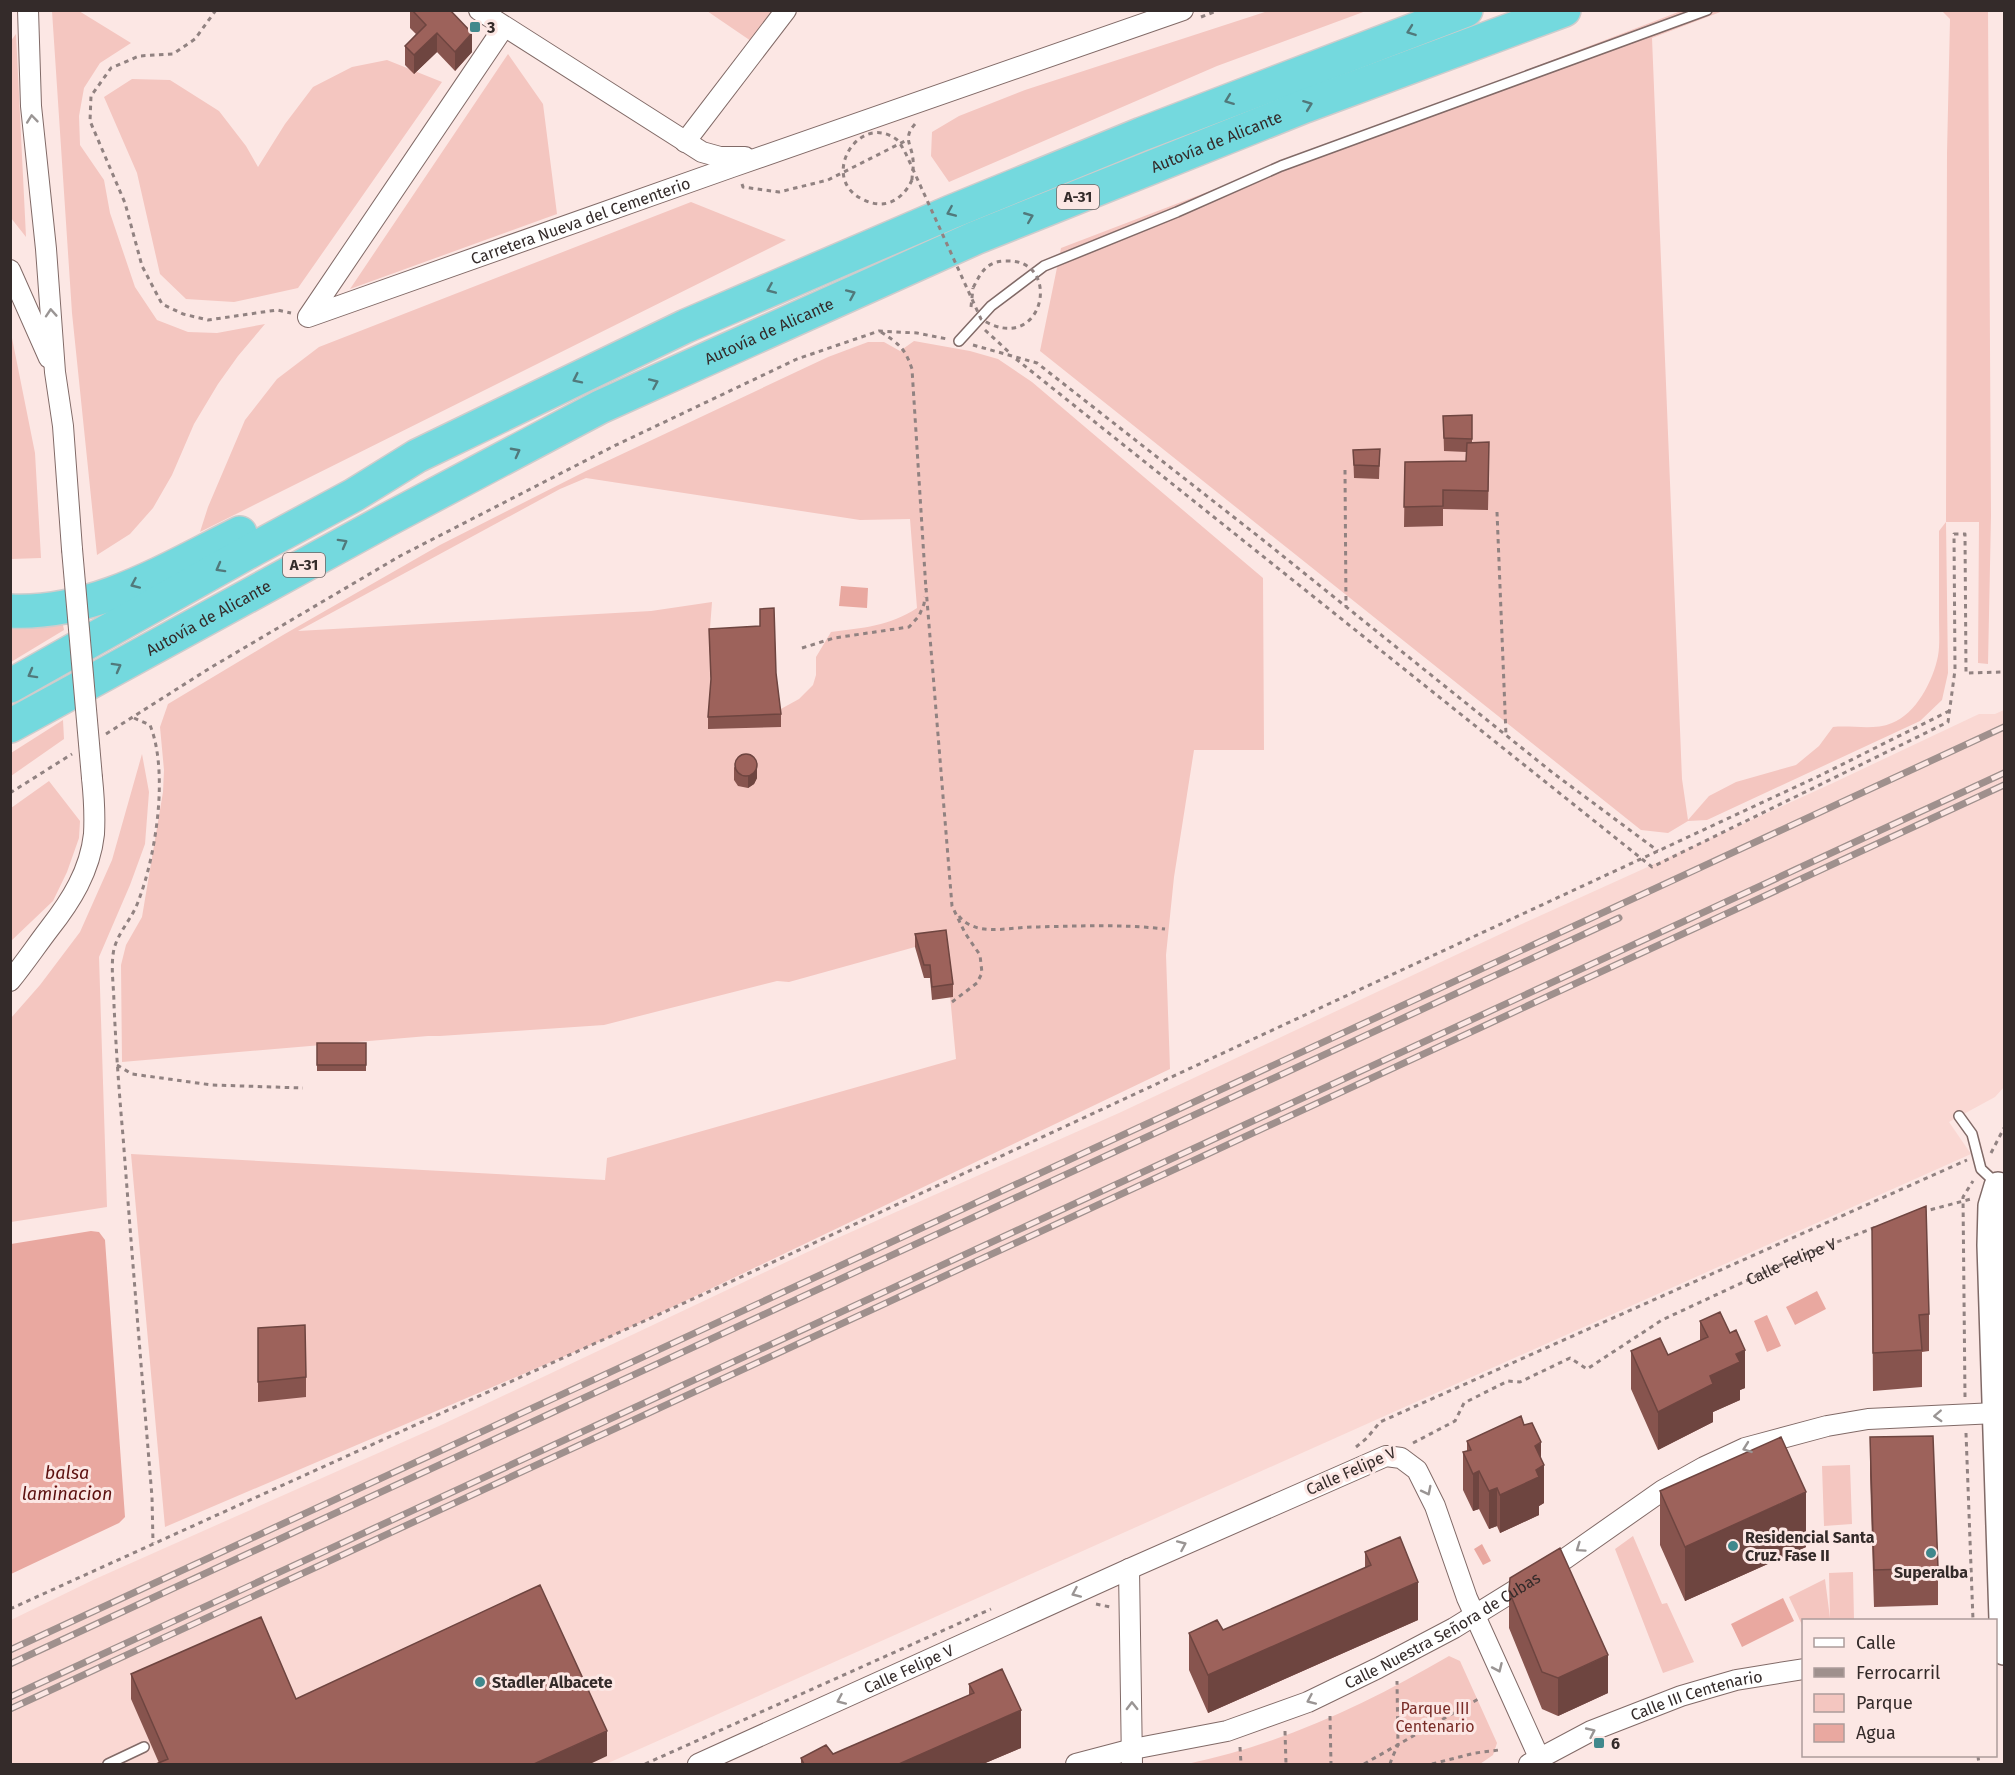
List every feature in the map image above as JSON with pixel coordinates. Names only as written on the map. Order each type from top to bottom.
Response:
[{"type":"highway","name":"Autovía de Alicante","points":[[10,686],[244,554],[354,495],[417,456],[686,326],[940,217],[1142,134],[1466,10]]},
{"type":"highway","name":"Autovía de Alicante","points":[[10,726],[385,521],[600,407],[975,238],[1305,106],[1564,10]]},
{"type":"highway","points":[[10,611],[34,612],[100,599],[136,584],[351,479],[417,456]]},
{"type":"street","points":[[10,981],[65,909],[78,886],[94,836],[95,808],[63,426],[55,372],[46,249],[30,106],[28,10]]},
{"type":"street","points":[[479,10],[702,152],[720,158],[756,159]]},
{"type":"street","points":[[685,141],[786,10]]},
{"type":"street","name":"Carretera Nueva del Cementerio","points":[[308,317],[1183,10]]},
{"type":"street","points":[[308,317],[504,27]]},
{"type":"street","points":[[10,270],[55,372]]},
{"type":"street","points":[[10,957],[49,929]]},
{"type":"street","points":[[1994,1185],[1991,1245],[1999,1425],[2004,1652]]},
{"type":"street","name":"Calle Nuestra Señora de Cubas","points":[[1076,1764],[1132,1757],[1227,1731],[1308,1702],[1454,1628],[1558,1563],[1663,1490],[1745,1448],[1827,1426],[1858,1421],[1965,1415],[1999,1425]]},
{"type":"street","points":[[1386,1456],[1401,1458],[1417,1470],[1435,1506],[1474,1615],[1537,1763]]},
{"type":"street","name":"Calle Felipe V","points":[[698,1764],[1083,1589],[1386,1456]]},
{"type":"street","points":[[1129,1569],[1132,1757]]},
{"type":"street","name":"Calle III Centenario","points":[[1537,1763],[1591,1731],[1681,1696],[1736,1680],[1802,1669]]},
{"type":"lane","points":[[959,341],[991,306],[1044,266],[1177,212],[1281,166],[1707,10]]},
{"type":"lane","points":[[1959,1116],[1972,1134],[1994,1185]]},
{"type":"lane","points":[[108,1764],[144,1747]]},
{"type":"path","points":[[216,10],[195,39],[173,54],[139,56],[111,68],[91,96],[90,121],[125,203],[142,266],[162,304],[183,314],[208,320],[277,310],[308,317]]},
{"type":"path","points":[[732,167],[743,187],[779,192],[828,180],[907,140],[913,160],[912,180],[907,190],[896,201],[882,204],[870,203],[854,195],[844,178],[843,165],[847,152],[862,137],[874,133],[887,134],[898,140],[906,154],[981,320],[995,328],[1013,329],[1028,324],[1037,311],[1041,296],[1040,281],[1035,272],[1014,260],[998,261],[987,265],[980,273],[973,288]]},
{"type":"path","points":[[879,331],[899,344],[908,355],[912,369],[926,588],[952,906],[965,933],[980,955],[982,973],[977,983],[952,1002]]},
{"type":"path","points":[[106,734],[210,668],[400,556],[614,446],[797,359],[879,331],[917,333],[959,341],[1037,363],[1553,773],[1658,851]]},
{"type":"path","points":[[1014,357],[1652,867],[1948,722],[1955,670],[1954,534],[1965,534],[1966,673],[2004,672]]},
{"type":"path","points":[[1345,470],[1346,607]]},
{"type":"path","points":[[1497,512],[1506,735]]},
{"type":"path","points":[[802,648],[834,638],[909,627],[920,616],[926,588]]},
{"type":"path","points":[[10,1609],[728,1283],[1642,859],[1951,711]]},
{"type":"path","points":[[134,718],[150,725],[156,740],[160,766],[159,795],[148,871],[135,911],[120,934],[112,957],[117,1065],[152,1497],[153,1544]]},
{"type":"path","points":[[10,793],[78,751]]},
{"type":"path","points":[[952,906],[962,921],[978,928],[996,930],[1131,925],[1166,929]]},
{"type":"path","points":[[117,1065],[132,1074],[212,1085],[303,1088]]},
{"type":"path","points":[[1921,1213],[1974,1199],[1994,1185],[2004,1128]]},
{"type":"path","points":[[1355,1448],[1380,1422],[1970,1158],[1994,1185]]},
{"type":"path","points":[[1973,1619],[1965,1415],[1963,1197],[1994,1185]]},
{"type":"path","name":"Calle Felipe V","points":[[1386,1456],[1455,1421],[1464,1403],[1508,1381],[1520,1382],[1570,1358],[1587,1369],[1672,1316],[1793,1259],[1877,1227]]},
{"type":"path","points":[[1083,1589],[1094,1604],[1114,1608]]},
{"type":"path","points":[[645,1764],[994,1607]]},
{"type":"path","points":[[1390,1764],[1398,1745],[1397,1681]]},
{"type":"path","points":[[1364,1764],[1480,1698]]},
{"type":"path","points":[[1330,1716],[1331,1764]]},
{"type":"path","points":[[1285,1731],[1286,1764]]},
{"type":"path","points":[[1240,1745],[1240,1764]]},
{"type":"path","points":[[1432,1764],[1475,1753],[1499,1750]]},
{"type":"shaded area","points":[[2004,710],[2004,1087],[1995,1097],[1949,1122],[1971,1154],[606,1764],[11,1764],[11,1620],[93,1580],[439,1426],[833,1240],[1119,1113],[1524,923],[1979,714],[1995,714]]},
{"type":"green space","points":[[52,11],[79,11],[131,43],[100,63],[84,88],[79,116],[80,145],[104,180],[110,213],[135,287],[157,320],[188,332],[217,333],[265,324],[218,384],[194,424],[172,475],[153,508],[130,534],[97,555],[72,313]]},
{"type":"green space","points":[[707,11],[776,11],[751,41]]},
{"type":"green space","points":[[1268,11],[1366,11],[1217,66],[949,182],[931,156],[932,132],[959,116],[1025,90]]},
{"type":"green space","points":[[1681,11],[1723,11],[1652,38],[1682,779],[1688,820],[1709,796],[1736,782],[1796,765],[1819,746],[1833,727],[1885,725],[1901,719],[1916,704],[1928,686],[1938,656],[1939,531],[1946,522],[1948,673],[1942,700],[1920,721],[1707,820],[1688,821],[1668,833],[1641,830],[1040,351],[1061,248]]},
{"type":"green space","points":[[1942,11],[1988,11],[1991,516],[1988,664],[1978,663],[1979,522],[1946,522],[1947,153],[1950,19]]},
{"type":"green space","points":[[16,34],[26,237],[11,218],[10,42]]},
{"type":"green space","points":[[508,54],[543,104],[557,214],[350,289]]},
{"type":"green space","points":[[387,60],[442,82],[298,288],[234,302],[186,299],[160,274],[137,173],[104,97],[132,79],[170,80],[219,111],[246,146],[258,167],[285,124],[313,87],[352,67]]},
{"type":"green space","points":[[691,202],[786,240],[200,532],[208,507],[245,420],[277,379],[319,347]]},
{"type":"green space","points":[[11,333],[35,453],[41,558],[11,559]]},
{"type":"green space","points":[[914,341],[970,351],[998,359],[1032,382],[1263,578],[1264,750],[1194,750],[1174,877],[1166,955],[1170,1069],[612,1336],[165,1527],[131,1154],[605,1180],[607,1158],[956,1059],[945,943],[915,947],[789,982],[777,981],[604,1025],[428,1036],[122,1062],[121,965],[126,945],[142,917],[163,792],[164,770],[160,727],[168,704],[440,545],[586,471],[828,357],[868,342],[884,342],[900,351]],"holes":[[[586,478],[860,520],[910,519],[917,608],[897,619],[831,632],[816,657],[816,675],[813,685],[799,699],[779,710],[709,642],[712,602],[651,611],[298,631],[560,489]]]},
{"type":"green space","points":[[62,620],[64,630],[11,662],[11,623]]},
{"type":"green space","points":[[63,720],[64,739],[11,776],[11,753]]},
{"type":"green space","points":[[142,754],[149,792],[145,844],[99,957],[107,1207],[11,1222],[11,1018],[40,985],[80,932],[112,860]]},
{"type":"green space","points":[[49,781],[80,821],[79,838],[67,872],[53,901],[11,941],[11,808]]},
{"type":"green space","points":[[1850,1465],[1852,1524],[1824,1526],[1822,1466]]},
{"type":"green space","points":[[1633,1536],[1662,1604],[1667,1603],[1694,1662],[1663,1673],[1615,1549]]},
{"type":"green space","points":[[1853,1572],[1854,1619],[1802,1619],[1802,1625],[1789,1597],[1825,1579],[1830,1618],[1829,1573]]},
{"type":"green space","name":"Parque III Centenario","points":[[1449,1656],[1460,1661],[1497,1743],[1493,1755],[1480,1764],[1187,1764],[1256,1746],[1322,1721],[1387,1690]]},
{"type":"water","points":[[841,586],[868,588],[867,608],[839,606]]},
{"type":"water","name":"balsa laminacion","points":[[91,1231],[99,1232],[105,1240],[125,1517],[119,1523],[11,1574],[11,1244]]},
{"type":"water","points":[[1817,1291],[1826,1309],[1795,1325],[1786,1307]]},
{"type":"water","points":[[1767,1315],[1781,1346],[1767,1352],[1754,1321]]},
{"type":"water","points":[[1482,1544],[1491,1561],[1483,1565],[1474,1549]]},
{"type":"water","points":[[1783,1598],[1794,1621],[1742,1647],[1731,1624]]},
{"type":"building","points":[[412,10],[450,10],[472,33],[455,52],[437,33],[414,55],[405,46],[426,25]]},
{"type":"building","points":[[1472,415],[1472,439],[1444,438],[1443,416]]},
{"type":"building","points":[[1489,442],[1488,491],[1443,490],[1443,506],[1404,507],[1405,462],[1466,461],[1467,443]]},
{"type":"building","points":[[1380,449],[1379,466],[1354,465],[1353,450]]},
{"type":"building","points":[[774,608],[776,673],[781,714],[708,717],[711,679],[709,629],[760,626],[760,609]]},
{"type":"building","points":[[746,754],[754,757],[757,765],[754,773],[746,776],[738,773],[735,765],[738,757]]},
{"type":"building","points":[[946,930],[953,984],[932,987],[930,965],[924,965],[915,934]]},
{"type":"building","points":[[317,1043],[366,1043],[366,1065],[317,1065]]},
{"type":"building","points":[[1926,1206],[1929,1314],[1919,1315],[1922,1350],[1873,1353],[1872,1228]]},
{"type":"building","points":[[1720,1312],[1730,1333],[1736,1330],[1745,1350],[1736,1354],[1740,1362],[1710,1376],[1713,1384],[1658,1412],[1631,1351],[1660,1338],[1668,1355],[1708,1337],[1700,1321]]},
{"type":"building","points":[[305,1325],[306,1377],[258,1382],[258,1328]]},
{"type":"building","points":[[1521,1416],[1524,1425],[1532,1423],[1541,1442],[1535,1446],[1544,1465],[1536,1470],[1539,1477],[1500,1495],[1497,1488],[1489,1491],[1479,1471],[1473,1474],[1463,1452],[1471,1450],[1467,1441]]},
{"type":"building","points":[[1933,1436],[1938,1568],[1874,1570],[1870,1437]]},
{"type":"building","points":[[1781,1437],[1806,1492],[1685,1547],[1660,1491]]},
{"type":"building","points":[[1400,1537],[1418,1582],[1208,1675],[1189,1633],[1217,1620],[1223,1630],[1371,1565],[1365,1552]]},
{"type":"building","points":[[1560,1548],[1608,1655],[1558,1678],[1542,1672],[1509,1591],[1510,1578]]},
{"type":"building","points":[[540,1585],[607,1731],[534,1764],[156,1764],[168,1759],[131,1674],[261,1617],[296,1699]]},
{"type":"building","points":[[1002,1669],[1021,1710],[899,1764],[804,1764],[801,1758],[826,1745],[833,1754],[974,1693],[969,1684]]},
{"type":"railway","points":[[10,1650],[2004,727]]},
{"type":"railway","points":[[10,1697],[2004,773]]},
{"type":"railway","points":[[10,1709],[2004,785]]},
{"type":"railway","points":[[10,1664],[1619,918]]},
{"type":"place","name":"3","points":[[475,27]]},
{"type":"place","name":"Residencial Santa Cruz. Fase II","points":[[1733,1546]]},
{"type":"place","name":"Superalba","points":[[1931,1553]]},
{"type":"place","name":"Stadler Albacete","points":[[480,1682]]},
{"type":"place","name":"6","points":[[1599,1743]]}]
